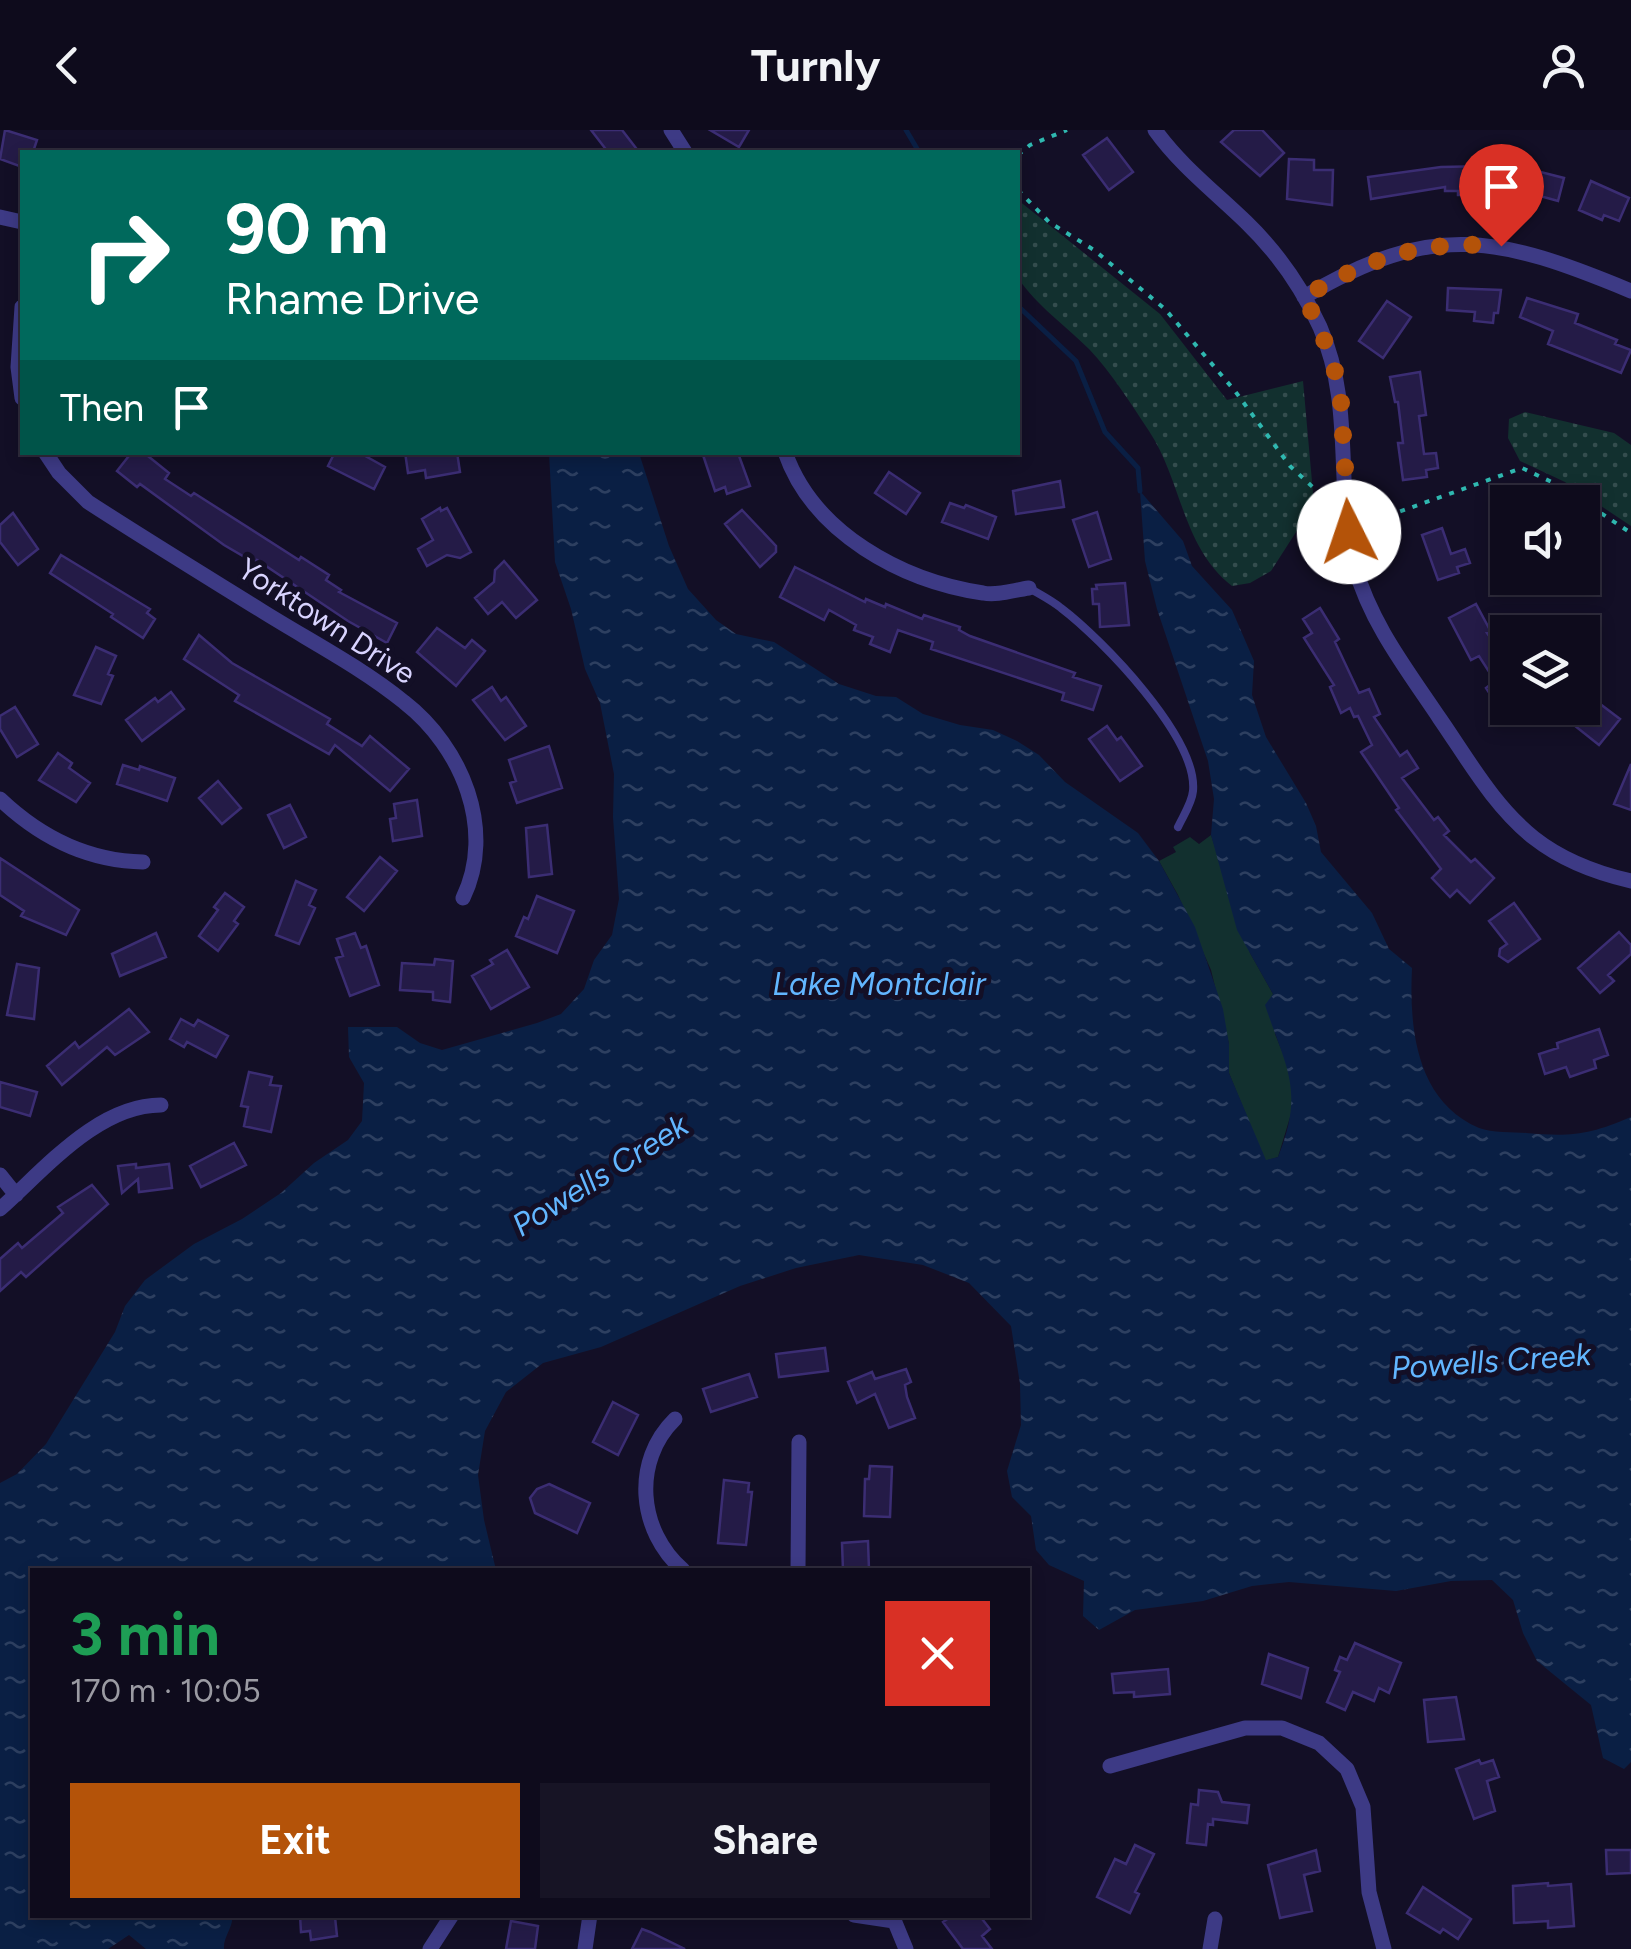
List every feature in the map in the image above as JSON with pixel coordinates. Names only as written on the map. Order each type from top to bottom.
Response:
[{"type":"street","points":[[1155,130],[1199,182],[1272,250],[1320,328],[1340,386],[1355,566],[1380,628],[1492,796],[1513,819],[1557,853],[1585,867],[1631,880]]},
{"type":"street","points":[[1304,297],[1349,270],[1379,258],[1442,245],[1474,244],[1533,253],[1631,291]]},
{"type":"street","points":[[20,338],[20,383]]},
{"type":"street","name":"Yorktown Drive","points":[[47,455],[88,502],[379,683],[428,724],[458,769],[476,822],[478,845],[463,898]]},
{"type":"street","points":[[786,455],[814,506],[845,537],[872,553],[908,570],[986,594],[1028,588]]},
{"type":"street","points":[[0,799],[34,827],[71,849],[100,858],[143,862]]},
{"type":"street","points":[[0,1209],[104,1119],[126,1109],[161,1105]]},
{"type":"street","points":[[0,1175],[16,1194]]},
{"type":"street","points":[[675,1419],[653,1446],[645,1488],[652,1526],[662,1546],[681,1568]]},
{"type":"street","points":[[798,1568],[799,1442]]},
{"type":"street","points":[[1110,1766],[1246,1728],[1282,1728],[1319,1743],[1346,1769],[1363,1807],[1369,1892],[1384,1949]]},
{"type":"street","points":[[430,1949],[450,1918]]},
{"type":"street","points":[[585,1949],[590,1918]]},
{"type":"street","points":[[893,1918],[906,1949]]},
{"type":"street","points":[[1210,1949],[1215,1919]]},
{"type":"lane","points":[[1028,588],[1062,608],[1100,644],[1150,697],[1168,724],[1192,776],[1193,794],[1178,826]]},
{"type":"path","points":[[1020,153],[1030,145],[1067,130]]},
{"type":"path","points":[[1020,192],[1049,222],[1094,250],[1165,310],[1235,391],[1290,466],[1323,500],[1348,513],[1376,520],[1522,468],[1560,486],[1631,533]]},
{"type":"green space","points":[[1020,202],[1160,314],[1227,400],[1303,381],[1314,504],[1271,571],[1250,583],[1232,586],[1215,570],[1192,533],[1160,450],[1128,399],[1089,349],[1020,281]]},
{"type":"green space","points":[[1525,412],[1614,433],[1631,445],[1631,526],[1600,505],[1600,485],[1570,485],[1520,461],[1508,438],[1509,419]]},
{"type":"green space","points":[[1211,835],[1250,953],[1273,994],[1275,1034],[1291,1073],[1294,1104],[1278,1157],[1265,1161],[1229,1073],[1229,1044],[1211,970],[1159,861],[1176,852],[1173,847],[1190,837],[1199,844]]},
{"type":"water","name":"Lake Montclair","points":[[549,455],[640,455],[669,546],[688,589],[716,620],[736,634],[774,642],[839,684],[876,696],[896,697],[923,714],[993,730],[1017,741],[1039,755],[1065,782],[1138,833],[1159,861],[1195,927],[1223,1009],[1229,1073],[1266,1160],[1278,1157],[1286,1134],[1290,1079],[1265,1005],[1273,994],[1237,930],[1211,835],[1214,799],[1208,761],[1157,609],[1145,561],[1140,491],[1183,541],[1192,566],[1232,610],[1254,661],[1252,695],[1266,737],[1306,803],[1321,852],[1372,913],[1389,949],[1412,968],[1415,1038],[1429,1081],[1442,1100],[1458,1116],[1496,1132],[1580,1133],[1631,1117],[1631,1762],[1624,1769],[1603,1758],[1591,1705],[1537,1661],[1513,1600],[1492,1580],[1451,1581],[1396,1591],[1289,1582],[1252,1586],[1203,1601],[1135,1610],[1099,1630],[1083,1616],[1084,1581],[1049,1565],[1036,1550],[1031,1516],[1012,1497],[1007,1471],[1021,1425],[1020,1384],[1011,1326],[969,1283],[923,1265],[859,1255],[796,1268],[740,1286],[601,1347],[543,1363],[506,1392],[485,1431],[478,1475],[496,1568],[30,1568],[30,1918],[232,1919],[224,1949],[146,1949],[129,1935],[108,1949],[0,1949],[0,1483],[17,1474],[46,1444],[115,1332],[125,1306],[145,1280],[194,1244],[281,1193],[314,1163],[348,1140],[362,1121],[364,1083],[349,1057],[348,1027],[397,1027],[420,1043],[442,1050],[537,1023],[561,1014],[584,989],[594,960],[612,935],[619,899],[614,774],[600,703],[585,669],[555,562]]},
{"type":"building","points":[[5,130],[37,140],[34,150],[20,150],[20,166],[0,159]]},
{"type":"building","points":[[591,130],[622,130],[637,150],[606,150]]},
{"type":"building","points":[[710,130],[749,130],[739,147]]},
{"type":"building","points":[[1234,130],[1262,130],[1284,153],[1260,176],[1221,142]]},
{"type":"building","points":[[1107,138],[1133,172],[1109,190],[1083,155]]},
{"type":"building","points":[[1289,159],[1314,160],[1314,170],[1333,170],[1332,205],[1287,199]]},
{"type":"building","points":[[1513,165],[1564,178],[1558,201],[1507,187]]},
{"type":"building","points":[[1487,166],[1487,195],[1458,195],[1458,191],[1445,191],[1445,187],[1371,199],[1368,177],[1441,167]]},
{"type":"building","points":[[1591,181],[1629,198],[1619,221],[1604,215],[1602,220],[1579,210]]},
{"type":"building","points":[[1448,288],[1501,290],[1493,323],[1474,321],[1475,312],[1447,310]]},
{"type":"building","points":[[1527,298],[1578,314],[1575,323],[1631,350],[1621,373],[1548,344],[1553,331],[1520,317]]},
{"type":"building","points":[[1387,301],[1411,317],[1383,358],[1359,341]]},
{"type":"building","points":[[1420,372],[1426,415],[1419,416],[1424,454],[1436,453],[1438,468],[1426,470],[1427,477],[1403,480],[1398,402],[1390,377]]},
{"type":"building","points":[[130,455],[147,455],[169,473],[165,479],[191,496],[194,493],[299,560],[301,557],[329,575],[326,580],[339,592],[397,623],[387,643],[257,560],[255,563],[224,545],[117,471]]},
{"type":"building","points":[[334,455],[363,455],[385,467],[374,489],[328,466]]},
{"type":"building","points":[[405,455],[457,455],[460,472],[426,478],[425,470],[408,473]]},
{"type":"building","points":[[703,455],[739,455],[750,486],[727,494],[725,487],[715,491]]},
{"type":"building","points":[[889,472],[920,493],[906,514],[875,493]]},
{"type":"building","points":[[1060,481],[1064,507],[1016,514],[1013,491]]},
{"type":"building","points":[[950,503],[996,517],[988,539],[942,522]]},
{"type":"building","points":[[447,508],[471,552],[460,558],[447,555],[427,566],[418,549],[433,540],[422,519]]},
{"type":"building","points":[[742,510],[776,546],[776,552],[760,567],[725,524]]},
{"type":"building","points":[[1097,512],[1111,559],[1089,567],[1073,520]]},
{"type":"building","points":[[13,513],[38,549],[18,565],[0,542],[0,525]]},
{"type":"building","points":[[1442,528],[1451,554],[1465,549],[1470,563],[1457,567],[1459,573],[1438,580],[1422,535]]},
{"type":"building","points":[[61,555],[150,609],[147,613],[155,619],[143,638],[50,573]]},
{"type":"building","points":[[504,561],[537,600],[516,618],[502,602],[488,614],[475,598],[494,582],[495,570]]},
{"type":"building","points":[[795,567],[865,602],[866,599],[885,607],[886,604],[922,619],[924,615],[960,627],[970,636],[1075,673],[1073,677],[1101,686],[1093,710],[1062,700],[1064,693],[931,649],[933,642],[898,630],[890,652],[870,644],[873,637],[854,630],[856,625],[829,610],[824,620],[780,597]]},
{"type":"building","points":[[1125,583],[1129,625],[1100,627],[1099,604],[1093,604],[1092,589],[1097,589],[1096,585]]},
{"type":"building","points":[[1476,604],[1490,630],[1490,673],[1479,656],[1471,660],[1449,618]]},
{"type":"building","points":[[1320,608],[1339,639],[1335,642],[1359,693],[1369,689],[1380,714],[1374,717],[1400,756],[1407,751],[1418,768],[1402,778],[1434,820],[1438,817],[1449,831],[1444,835],[1494,878],[1470,903],[1457,890],[1450,897],[1432,878],[1441,869],[1396,810],[1399,808],[1361,752],[1372,745],[1358,716],[1354,717],[1350,708],[1341,713],[1330,687],[1334,685],[1304,638],[1312,633],[1303,619]]},
{"type":"building","points":[[437,628],[465,648],[472,640],[485,651],[456,686],[417,652]]},
{"type":"building","points":[[199,635],[232,663],[330,719],[327,724],[362,746],[370,736],[409,769],[390,791],[335,745],[329,754],[235,701],[239,695],[184,659]]},
{"type":"building","points":[[96,647],[116,656],[108,674],[113,676],[101,704],[74,695]]},
{"type":"building","points":[[492,687],[501,701],[506,697],[526,726],[505,740],[473,700]]},
{"type":"building","points":[[171,692],[184,709],[142,741],[126,720],[155,698],[158,702]]},
{"type":"building","points":[[1600,704],[1620,719],[1599,745],[1574,725],[1600,725]]},
{"type":"building","points":[[15,707],[38,744],[17,757],[0,729],[0,716]]},
{"type":"building","points":[[1107,726],[1117,740],[1121,737],[1142,766],[1120,781],[1089,739]]},
{"type":"building","points":[[549,746],[562,788],[517,803],[510,783],[516,781],[509,760]]},
{"type":"building","points":[[58,753],[72,763],[69,768],[90,783],[76,802],[39,780]]},
{"type":"building","points":[[1631,764],[1631,810],[1614,804]]},
{"type":"building","points":[[123,765],[139,770],[140,766],[175,778],[167,801],[117,784]]},
{"type":"building","points":[[218,781],[241,808],[222,824],[199,798]]},
{"type":"building","points":[[417,800],[422,836],[393,841],[390,819],[396,818],[394,804]]},
{"type":"building","points":[[290,805],[306,837],[284,848],[268,815]]},
{"type":"building","points":[[547,825],[552,874],[529,877],[526,828]]},
{"type":"building","points":[[380,857],[397,871],[364,911],[347,897]]},
{"type":"building","points":[[0,858],[79,910],[66,935],[21,916],[24,911],[0,895]]},
{"type":"building","points":[[296,881],[316,890],[309,905],[315,908],[299,944],[276,935]]},
{"type":"building","points":[[225,893],[244,907],[234,921],[238,924],[218,951],[199,936]]},
{"type":"building","points":[[537,896],[574,911],[557,953],[516,936]]},
{"type":"building","points":[[1514,903],[1540,939],[1508,962],[1499,956],[1500,949],[1507,944],[1489,921]]},
{"type":"building","points":[[1619,932],[1631,945],[1631,954],[1608,975],[1614,981],[1600,993],[1578,968]]},
{"type":"building","points":[[156,933],[166,957],[120,976],[112,954]]},
{"type":"building","points":[[355,933],[361,948],[366,946],[379,985],[350,996],[336,958],[343,956],[337,939]]},
{"type":"building","points":[[507,950],[529,987],[491,1009],[472,976]]},
{"type":"building","points":[[435,959],[453,961],[450,1002],[433,1000],[433,992],[400,990],[402,963],[434,965]]},
{"type":"building","points":[[17,964],[39,968],[34,1019],[7,1015]]},
{"type":"building","points":[[129,1009],[149,1032],[115,1055],[107,1047],[62,1085],[47,1066],[75,1042],[79,1048]]},
{"type":"building","points":[[181,1019],[194,1026],[198,1020],[228,1036],[216,1057],[187,1042],[184,1047],[170,1039]]},
{"type":"building","points":[[1599,1029],[1608,1055],[1594,1060],[1596,1068],[1570,1077],[1566,1067],[1545,1074],[1539,1054],[1558,1048],[1557,1043]]},
{"type":"building","points":[[249,1072],[272,1077],[270,1085],[281,1086],[271,1132],[244,1126],[248,1107],[241,1106]]},
{"type":"building","points":[[0,1082],[37,1092],[30,1116],[0,1107]]},
{"type":"building","points":[[234,1143],[246,1165],[201,1187],[190,1166]]},
{"type":"building","points":[[136,1164],[136,1168],[169,1164],[172,1188],[139,1192],[138,1179],[122,1193],[118,1166]]},
{"type":"building","points":[[92,1185],[108,1204],[26,1277],[21,1272],[0,1291],[0,1259],[18,1243],[22,1248],[63,1213],[58,1207]]},
{"type":"building","points":[[825,1348],[828,1371],[779,1377],[776,1354]]},
{"type":"building","points":[[906,1369],[911,1382],[905,1385],[907,1397],[915,1418],[889,1428],[875,1394],[857,1403],[848,1382],[872,1372],[875,1379]]},
{"type":"building","points":[[749,1374],[757,1397],[711,1412],[703,1389]]},
{"type":"building","points":[[613,1402],[638,1415],[618,1455],[593,1442]]},
{"type":"building","points":[[870,1466],[892,1467],[890,1517],[864,1516],[865,1479],[869,1479]]},
{"type":"building","points":[[724,1480],[749,1483],[748,1492],[752,1492],[746,1545],[718,1543]]},
{"type":"building","points":[[549,1484],[590,1503],[577,1533],[535,1513],[530,1498],[537,1489]]},
{"type":"building","points":[[868,1541],[869,1568],[843,1568],[842,1543]]},
{"type":"building","points":[[1355,1643],[1401,1663],[1389,1693],[1379,1688],[1374,1701],[1353,1692],[1345,1710],[1327,1702],[1340,1672],[1335,1670],[1340,1657],[1347,1660]]},
{"type":"building","points":[[1269,1654],[1308,1668],[1301,1698],[1262,1684]]},
{"type":"building","points":[[1168,1669],[1170,1694],[1134,1697],[1134,1692],[1114,1693],[1112,1674]]},
{"type":"building","points":[[1456,1697],[1464,1739],[1428,1742],[1424,1700]]},
{"type":"building","points":[[1479,1760],[1481,1764],[1493,1760],[1499,1777],[1487,1781],[1495,1811],[1474,1819],[1456,1769]]},
{"type":"building","points":[[1199,1790],[1218,1792],[1222,1802],[1249,1805],[1247,1823],[1213,1819],[1213,1825],[1208,1824],[1206,1845],[1187,1843],[1191,1804],[1198,1805]]},
{"type":"building","points":[[1135,1845],[1154,1854],[1135,1892],[1139,1894],[1130,1913],[1097,1897],[1115,1859],[1126,1864]]},
{"type":"building","points":[[1316,1850],[1320,1871],[1304,1875],[1312,1911],[1280,1918],[1268,1865]]},
{"type":"building","points":[[1606,1850],[1631,1850],[1631,1873],[1607,1874]]},
{"type":"building","points":[[1571,1884],[1574,1926],[1548,1928],[1548,1921],[1514,1923],[1513,1886]]},
{"type":"building","points":[[1423,1887],[1471,1919],[1458,1939],[1407,1913]]},
{"type":"building","points":[[300,1918],[335,1918],[337,1936],[311,1940],[310,1931],[301,1932]]},
{"type":"building","points":[[949,1918],[981,1918],[990,1929],[982,1936],[992,1949],[963,1949],[943,1922]]},
{"type":"building","points":[[511,1921],[538,1926],[535,1949],[506,1949]]},
{"type":"building","points":[[642,1929],[650,1932],[685,1949],[632,1949]]},
{"type":"waterway","points":[[906,130],[918,150]]},
{"type":"waterway","points":[[1020,308],[1076,361],[1105,432],[1138,468],[1140,491]]},
{"type":"route","points":[[1349,532],[1340,386],[1320,328],[1304,297],[1349,270],[1403,251],[1442,245],[1501,246]]},
{"type":"water label","name":"Powells Creek","points":[[600,1175]]},
{"type":"water label","name":"Powells Creek","points":[[1491,1361]]}]
